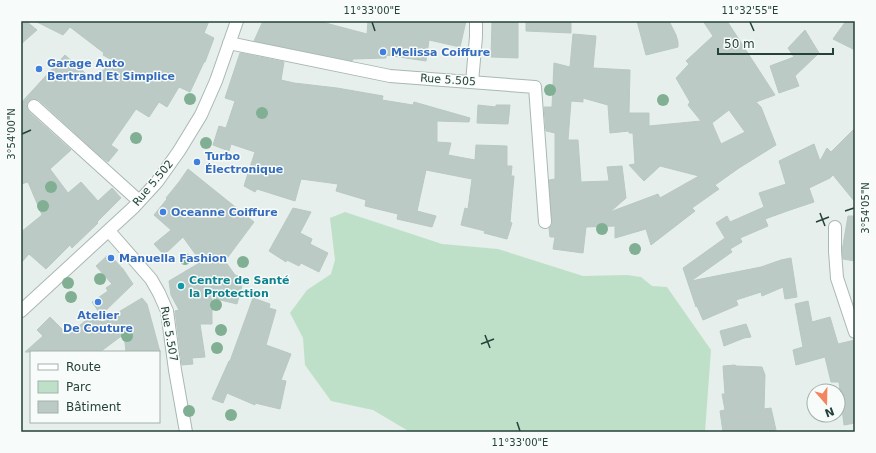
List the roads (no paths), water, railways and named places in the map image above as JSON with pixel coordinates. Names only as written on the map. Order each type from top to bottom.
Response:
[{"type":"street","name":"Rue 5.502","points":[[21,311],[139,202],[157,182],[179,151],[201,115],[216,81],[237,21]]},
{"type":"street","points":[[472,82],[476,21]]},
{"type":"street","name":"Rue 5.505","points":[[229,44],[390,76],[534,87],[545,222]]},
{"type":"street","points":[[34,106],[139,202]]},
{"type":"street","points":[[835,227],[837,278],[855,332]]},
{"type":"street","name":"Rue 5.507","points":[[108,231],[151,279],[160,293],[167,311],[175,370],[186,432]]},
{"type":"place","name":"Melissa Coiffure","points":[[383,52]]},
{"type":"place","name":"Garage Auto Bertrand Et Simplice","points":[[39,69]]},
{"type":"place","name":"Turbo Électronique","points":[[197,162]]},
{"type":"place","name":"Oceanne Coiffure","points":[[163,212]]},
{"type":"place","name":"Manuella Fashion","points":[[111,258]]},
{"type":"place","name":"Centre de Santé la Protection","points":[[181,286]]},
{"type":"place","name":"Atelier De Couture","points":[[98,302]]}]
